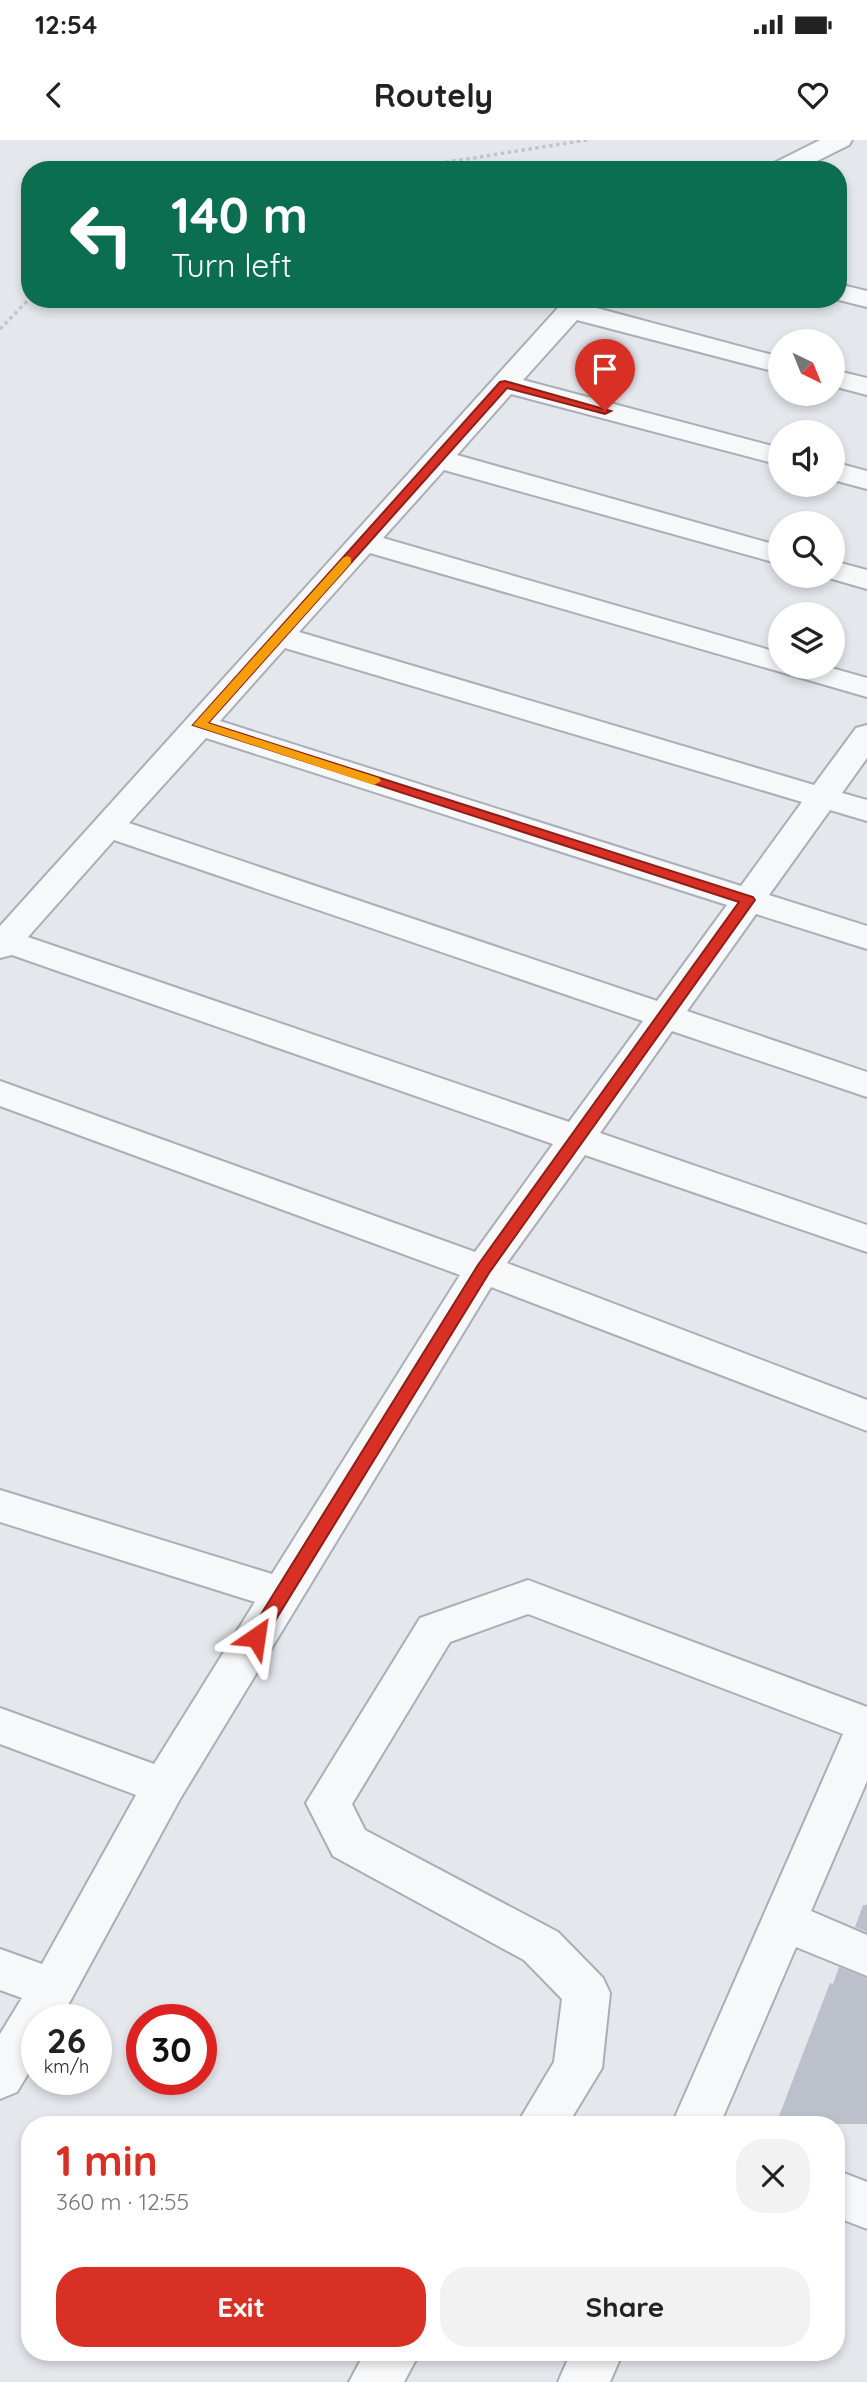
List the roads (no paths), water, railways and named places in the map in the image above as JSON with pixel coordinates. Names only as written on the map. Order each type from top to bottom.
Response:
[{"type":"street","points":[[797,161],[840,140]]},
{"type":"street","points":[[847,294],[867,299]]},
{"type":"street","points":[[573,308],[3,944],[867,1239]]},
{"type":"street","points":[[586,308],[768,361]]},
{"type":"street","points":[[845,381],[867,387]]},
{"type":"street","points":[[505,384],[768,454]]},
{"type":"street","points":[[438,459],[768,552]]},
{"type":"street","points":[[845,474],[867,480]]},
{"type":"street","points":[[364,542],[768,660]]},
{"type":"street","points":[[845,574],[867,580]]},
{"type":"street","points":[[279,636],[867,811]]},
{"type":"street","points":[[836,679],[867,688]]},
{"type":"street","points":[[200,725],[867,938]]},
{"type":"street","points":[[0,2077],[53,1989],[164,1786],[483,1269],[867,736]]},
{"type":"street","points":[[108,827],[867,1085]]},
{"type":"street","points":[[0,1093],[483,1269],[867,1416]]},
{"type":"street","points":[[0,1506],[282,1594]]},
{"type":"street","points":[[546,2116],[578,2068],[586,1993],[541,1946],[349,1843],[329,1803],[435,1630],[528,1597],[867,1727],[699,2116]]},
{"type":"street","points":[[0,1726],[164,1786]]},
{"type":"street","points":[[784,1921],[867,1956]]},
{"type":"street","points":[[0,1969],[53,1989]]},
{"type":"street","points":[[845,2197],[867,2206]]},
{"type":"street","points":[[375,2382],[388,2361]]},
{"type":"street","points":[[584,2382],[593,2361]]}]
